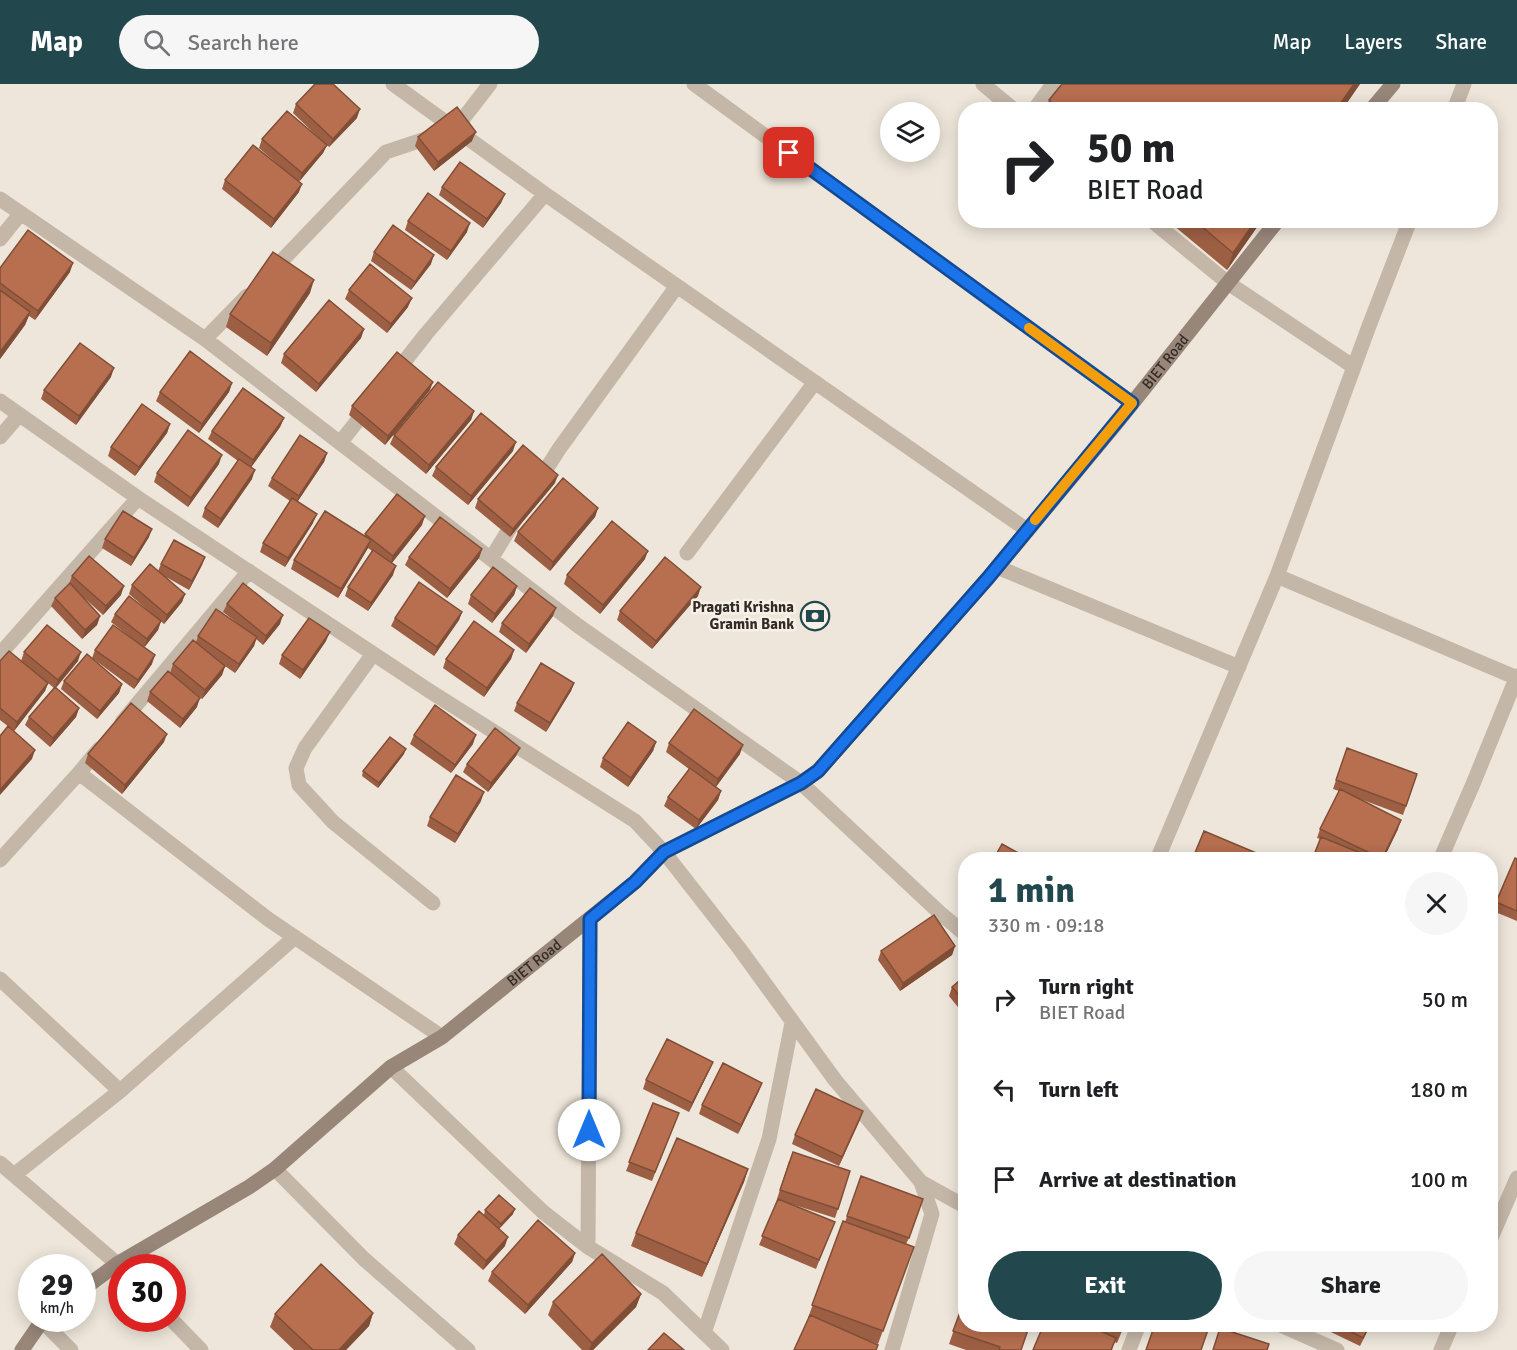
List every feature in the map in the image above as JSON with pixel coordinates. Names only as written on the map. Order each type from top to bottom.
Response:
[{"type":"street","points":[[393,84],[545,194],[1027,530]]},
{"type":"street","points":[[205,339],[386,153],[454,129],[490,84]]},
{"type":"street","points":[[694,84],[1132,403]]},
{"type":"street","points":[[983,84],[1004,102]]},
{"type":"street","points":[[1040,102],[1053,84]]},
{"type":"street","points":[[1378,102],[1393,84]]},
{"type":"street","points":[[1457,102],[1464,84]]},
{"type":"street","points":[[340,443],[433,325],[545,194]]},
{"type":"street","points":[[0,199],[205,339],[577,625],[801,783],[958,928]]},
{"type":"street","points":[[0,239],[21,213]]},
{"type":"street","points":[[1161,228],[1228,283],[1354,367]]},
{"type":"street","name":"BIET Road","points":[[139,1254],[275,1169],[391,1067],[442,1037],[635,882],[664,852],[801,783],[818,771],[997,567],[1272,228]]},
{"type":"street","points":[[1160,852],[1277,576],[1407,228]]},
{"type":"street","points":[[491,559],[559,448],[677,286]]},
{"type":"street","points":[[687,553],[815,382]]},
{"type":"street","points":[[0,401],[138,498],[249,572],[635,821],[664,852],[739,948],[835,1080],[921,1182],[958,1203]]},
{"type":"street","points":[[0,437],[19,415]]},
{"type":"street","points":[[0,654],[138,498]]},
{"type":"street","points":[[997,567],[1239,667]]},
{"type":"street","points":[[0,860],[80,773],[249,572]]},
{"type":"street","points":[[1277,576],[1517,677],[1443,852]]},
{"type":"street","points":[[374,654],[305,748],[296,768],[299,785],[333,822],[433,903]]},
{"type":"street","points":[[80,773],[268,919],[442,1037]]},
{"type":"street","points":[[588,1247],[590,919]]},
{"type":"street","points":[[14,1175],[120,1091],[295,937]]},
{"type":"street","points":[[0,979],[120,1091]]},
{"type":"street","points":[[704,1333],[770,1139],[792,1023]]},
{"type":"street","points":[[391,1067],[543,1212],[588,1247],[663,1293],[722,1350]]},
{"type":"street","points":[[0,1162],[108,1256]]},
{"type":"street","points":[[275,1169],[364,1259],[468,1350]]},
{"type":"street","points":[[1498,1222],[1517,1178]]},
{"type":"street","points":[[892,1350],[932,1214],[921,1182]]},
{"type":"street","points":[[21,1350],[33,1332]]},
{"type":"street","points":[[54,1332],[71,1350]]},
{"type":"street","points":[[184,1332],[201,1350]]},
{"type":"street","points":[[1129,1350],[1136,1332]]},
{"type":"street","points":[[1295,1332],[1329,1348]]},
{"type":"street","points":[[1441,1350],[1449,1332]]},
{"type":"building","points":[[315,84],[333,84],[360,109],[333,139],[296,104]]},
{"type":"building","points":[[1062,84],[1354,84],[1342,102],[1051,102],[1049,100]]},
{"type":"building","points":[[457,107],[476,132],[438,162],[418,137]]},
{"type":"building","points":[[287,111],[327,145],[302,173],[262,139]]},
{"type":"building","points":[[253,145],[302,184],[274,219],[225,180]]},
{"type":"building","points":[[460,162],[505,194],[487,219],[442,187]]},
{"type":"building","points":[[428,193],[470,223],[451,251],[408,221]]},
{"type":"building","points":[[393,225],[434,255],[415,282],[374,252]]},
{"type":"building","points":[[1203,228],[1250,228],[1233,253]]},
{"type":"building","points":[[28,230],[73,263],[38,311],[0,283],[0,268]]},
{"type":"building","points":[[273,252],[314,280],[271,343],[230,314]]},
{"type":"building","points":[[370,264],[412,298],[391,324],[349,290]]},
{"type":"building","points":[[0,290],[30,312],[0,352]]},
{"type":"building","points":[[329,300],[364,329],[319,384],[284,354]]},
{"type":"building","points":[[80,343],[114,368],[79,416],[44,390]]},
{"type":"building","points":[[190,351],[232,383],[202,424],[160,392]]},
{"type":"building","points":[[397,352],[433,382],[388,436],[352,406]]},
{"type":"building","points":[[438,382],[474,411],[429,465],[394,435]]},
{"type":"building","points":[[243,388],[284,418],[253,460],[212,431]]},
{"type":"building","points":[[142,404],[170,424],[139,467],[111,447]]},
{"type":"building","points":[[481,413],[516,442],[471,496],[436,467]]},
{"type":"building","points":[[188,430],[222,455],[191,498],[157,473]]},
{"type":"building","points":[[300,435],[327,453],[299,496],[272,478]]},
{"type":"building","points":[[523,445],[558,475],[513,529],[478,499]]},
{"type":"building","points":[[239,459],[255,470],[221,519],[205,508]]},
{"type":"building","points":[[563,478],[598,508],[553,562],[518,532]]},
{"type":"building","points":[[397,494],[425,516],[393,556],[365,534]]},
{"type":"building","points":[[292,498],[317,514],[288,558],[263,543]]},
{"type":"building","points":[[123,511],[152,529],[134,558],[105,539]]},
{"type":"building","points":[[325,511],[371,540],[341,589],[294,560]]},
{"type":"building","points":[[440,517],[482,549],[450,589],[409,557]]},
{"type":"building","points":[[612,521],[648,551],[603,605],[567,575]]},
{"type":"building","points":[[174,540],[205,557],[192,581],[161,564]]},
{"type":"building","points":[[373,550],[396,566],[371,603],[348,587]]},
{"type":"building","points":[[89,556],[124,586],[106,606],[72,576]]},
{"type":"building","points":[[665,557],[701,587],[656,641],[620,611]]},
{"type":"building","points":[[150,564],[185,594],[167,615],[132,585]]},
{"type":"building","points":[[493,567],[517,586],[495,614],[471,595]]},
{"type":"building","points":[[419,582],[462,612],[437,647],[395,618]]},
{"type":"building","points":[[70,583],[100,616],[85,630],[55,598]]},
{"type":"building","points":[[243,583],[283,615],[266,636],[227,604]]},
{"type":"building","points":[[530,588],[556,608],[529,644],[502,623]]},
{"type":"building","points":[[129,596],[161,621],[147,639],[115,614]]},
{"type":"building","points":[[216,609],[257,637],[239,664],[198,636]]},
{"type":"building","points":[[309,618],[330,632],[303,670],[282,655]]},
{"type":"building","points":[[474,621],[514,650],[487,688],[446,659]]},
{"type":"building","points":[[47,625],[81,652],[58,680],[24,652]]},
{"type":"building","points":[[113,625],[155,655],[138,680],[95,650]]},
{"type":"building","points":[[193,640],[225,666],[205,690],[173,664]]},
{"type":"building","points":[[9,651],[48,683],[17,722],[0,708],[0,661]]},
{"type":"building","points":[[87,654],[122,684],[100,711],[64,681]]},
{"type":"building","points":[[541,663],[574,683],[550,723],[517,703]]},
{"type":"building","points":[[168,671],[200,698],[183,719],[150,692]]},
{"type":"building","points":[[55,687],[79,708],[53,738],[29,717]]},
{"type":"building","points":[[131,703],[167,734],[125,785],[88,754]]},
{"type":"building","points":[[435,705],[476,735],[455,765],[414,735]]},
{"type":"building","points":[[694,709],[743,745],[718,779],[669,743]]},
{"type":"building","points":[[628,722],[656,742],[631,778],[603,758]]},
{"type":"building","points":[[8,726],[35,750],[0,790],[0,736]]},
{"type":"building","points":[[495,728],[520,748],[491,783],[467,764]]},
{"type":"building","points":[[390,737],[406,749],[379,783],[363,771]]},
{"type":"building","points":[[1347,748],[1417,774],[1406,806],[1336,780]]},
{"type":"building","points":[[690,768],[721,791],[699,820],[668,797]]},
{"type":"building","points":[[456,775],[484,792],[458,834],[430,817]]},
{"type":"building","points":[[1340,789],[1401,820],[1385,852],[1368,852],[1320,829]]},
{"type":"building","points":[[1204,831],[1254,852],[1195,852]]},
{"type":"building","points":[[1321,837],[1358,852],[1315,852]]},
{"type":"building","points":[[1002,844],[1016,852],[998,852]]},
{"type":"building","points":[[1515,858],[1517,859],[1517,911],[1498,903],[1498,897]]},
{"type":"building","points":[[934,915],[955,946],[903,983],[881,951]]},
{"type":"building","points":[[958,982],[958,994],[952,987]]},
{"type":"building","points":[[667,1039],[713,1062],[692,1103],[646,1080]]},
{"type":"building","points":[[723,1063],[762,1083],[741,1125],[702,1105]]},
{"type":"building","points":[[816,1089],[863,1111],[842,1157],[795,1135]]},
{"type":"building","points":[[653,1103],[679,1113],[655,1172],[629,1162]]},
{"type":"building","points":[[677,1138],[748,1169],[707,1264],[636,1233]]},
{"type":"building","points":[[793,1152],[850,1171],[838,1209],[780,1190]]},
{"type":"building","points":[[861,1176],[923,1199],[909,1238],[847,1216]]},
{"type":"building","points":[[499,1195],[515,1209],[501,1224],[485,1210]]},
{"type":"building","points":[[778,1199],[835,1222],[819,1260],[762,1236]]},
{"type":"building","points":[[479,1211],[508,1237],[486,1261],[458,1235]]},
{"type":"building","points":[[538,1220],[575,1253],[528,1305],[492,1272]]},
{"type":"building","points":[[843,1221],[914,1247],[883,1331],[812,1305]]},
{"type":"building","points":[[602,1254],[641,1294],[592,1343],[553,1302]]},
{"type":"building","points":[[321,1264],[373,1313],[339,1350],[313,1350],[275,1314]]},
{"type":"building","points":[[810,1315],[878,1345],[876,1350],[794,1350]]},
{"type":"building","points":[[958,1318],[958,1332],[1027,1332],[1021,1350],[999,1350],[1000,1347],[953,1331]]},
{"type":"building","points":[[1041,1332],[1103,1332],[1116,1338],[1111,1350],[1033,1350]]},
{"type":"building","points":[[1152,1332],[1207,1332],[1201,1350],[1146,1350]]},
{"type":"building","points":[[1219,1332],[1232,1332],[1269,1344],[1267,1350],[1213,1350]]},
{"type":"building","points":[[1351,1332],[1366,1332],[1363,1338]]},
{"type":"building","points":[[664,1333],[684,1350],[648,1350]]},
{"type":"slow traffic","points":[[1029,328],[1132,403],[1035,520]]},
{"type":"place","name":"Pragati Krishna Gramin Bank","points":[[815,616]]},
{"type":"route","points":[[589,1130],[590,919],[635,882],[664,852],[801,783],[818,771],[988,578],[1132,403],[789,153]]}]
